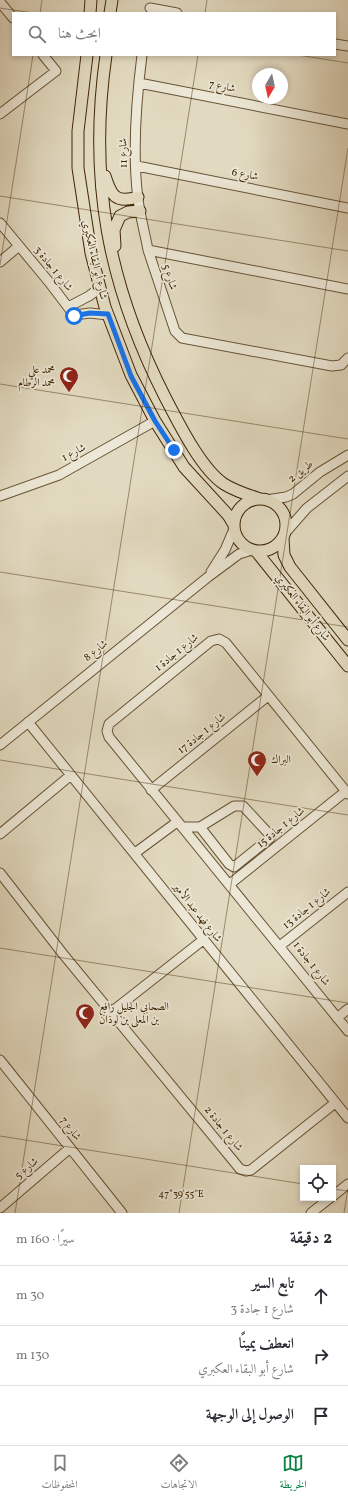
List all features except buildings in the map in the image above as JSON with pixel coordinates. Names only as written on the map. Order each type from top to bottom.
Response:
[{"type":"main road","points":[[90,12],[91,0]]},
{"type":"main road","points":[[110,12],[112,0]]},
{"type":"main road","name":"شارع أبو البقاء العكبري","points":[[88,56],[78,131],[78,168],[82,206],[100,288],[108,314],[131,376],[155,421],[184,467],[228,515],[234,527]]},
{"type":"main road","name":"شارع أبو البقاء العكبري","points":[[106,56],[100,95],[99,156],[106,231],[125,305],[152,371],[192,445],[211,473],[224,484],[263,499]]},
{"type":"main road","points":[[99,156],[111,193],[124,200],[138,198]]},
{"type":"main road","points":[[117,276],[114,230],[116,223],[120,216],[128,212],[140,211]]},
{"type":"main road","points":[[263,499],[273,502],[284,513],[286,520],[284,536],[273,548],[267,551],[254,551],[240,542],[234,527],[237,512],[242,506],[250,501],[263,499]]},
{"type":"main road","name":"شارع أبو البقاء العكبري","points":[[284,536],[284,555],[290,567],[348,640]]},
{"type":"main road","name":"شارع أبو البقاء العكبري","points":[[254,551],[348,666]]},
{"type":"street","points":[[0,2],[12,17]]},
{"type":"street","points":[[151,7],[173,12]]},
{"type":"street","points":[[336,44],[348,46]]},
{"type":"street","points":[[0,114],[56,71],[44,56]]},
{"type":"street","name":"شارع 11","points":[[142,56],[136,121],[138,198],[148,250]]},
{"type":"street","name":"شارع 7","points":[[139,83],[348,124]]},
{"type":"street","name":"شارع 6","points":[[137,166],[348,208]]},
{"type":"street","name":"شارع 1 جادة 3","points":[[0,223],[20,246],[74,316],[81,314],[108,314]]},
{"type":"street","name":"شارع 1 جادة 3","points":[[0,262],[20,246]]},
{"type":"street","name":"شارع 5","points":[[348,289],[148,250],[175,331],[182,338],[332,366],[345,367],[348,358]]},
{"type":"street","name":"شارع 1 جادة 3","points":[[68,307],[89,296],[100,288]]},
{"type":"street","name":"شارع 1","points":[[0,496],[59,475],[155,421]]},
{"type":"street","name":"طريق 2","points":[[263,499],[286,497],[293,494],[320,472],[348,455]]},
{"type":"street","points":[[284,536],[307,508],[348,476]]},
{"type":"street","name":"شارع 8","points":[[208,577],[225,550],[234,527]]},
{"type":"street","name":"شارع 8","points":[[0,745],[208,577],[239,554],[254,551]]},
{"type":"street","name":"شارع 1 جادة 1","points":[[347,792],[226,643],[219,640],[212,641],[109,724],[108,727],[109,737],[151,790],[281,945],[337,1018],[348,1030]]},
{"type":"street","name":"شارع 1 جادة 17","points":[[151,790],[268,696]]},
{"type":"street","name":"شارع فهد عبد الأمير","points":[[28,722],[348,1118]]},
{"type":"street","points":[[0,834],[71,775]]},
{"type":"street","name":"شارع 1 جادة 15","points":[[230,884],[347,792]]},
{"type":"street","points":[[135,853],[180,824],[200,827],[234,806],[243,806],[270,835],[270,838],[234,867],[200,827]]},
{"type":"street","name":"شارع 1 جادة 2","points":[[0,873],[110,1013],[242,1171],[251,1170],[335,1103]]},
{"type":"street","name":"شارع 1 جادة 13","points":[[281,945],[348,892]]},
{"type":"street","points":[[110,1013],[203,940]]},
{"type":"street","points":[[337,1018],[348,1009]]},
{"type":"street","name":"شارع 7","points":[[0,1060],[122,1213]]},
{"type":"street","name":"شارع 5","points":[[0,1208],[70,1148]]},
{"type":"street","points":[[336,1194],[348,1184]]},
{"type":"street","points":[[311,1213],[326,1201]]},
{"type":"place","name":"محمد علي محمد الرطام","points":[[69,393]]},
{"type":"place","name":"البراك","points":[[257,777]]},
{"type":"place","name":"الصحابي الجليل رافع بن المعلى بن لوذان","points":[[85,1030]]},
{"type":"route","points":[[74,316],[90,313],[108,314],[131,376],[155,421],[174,450]]}]
